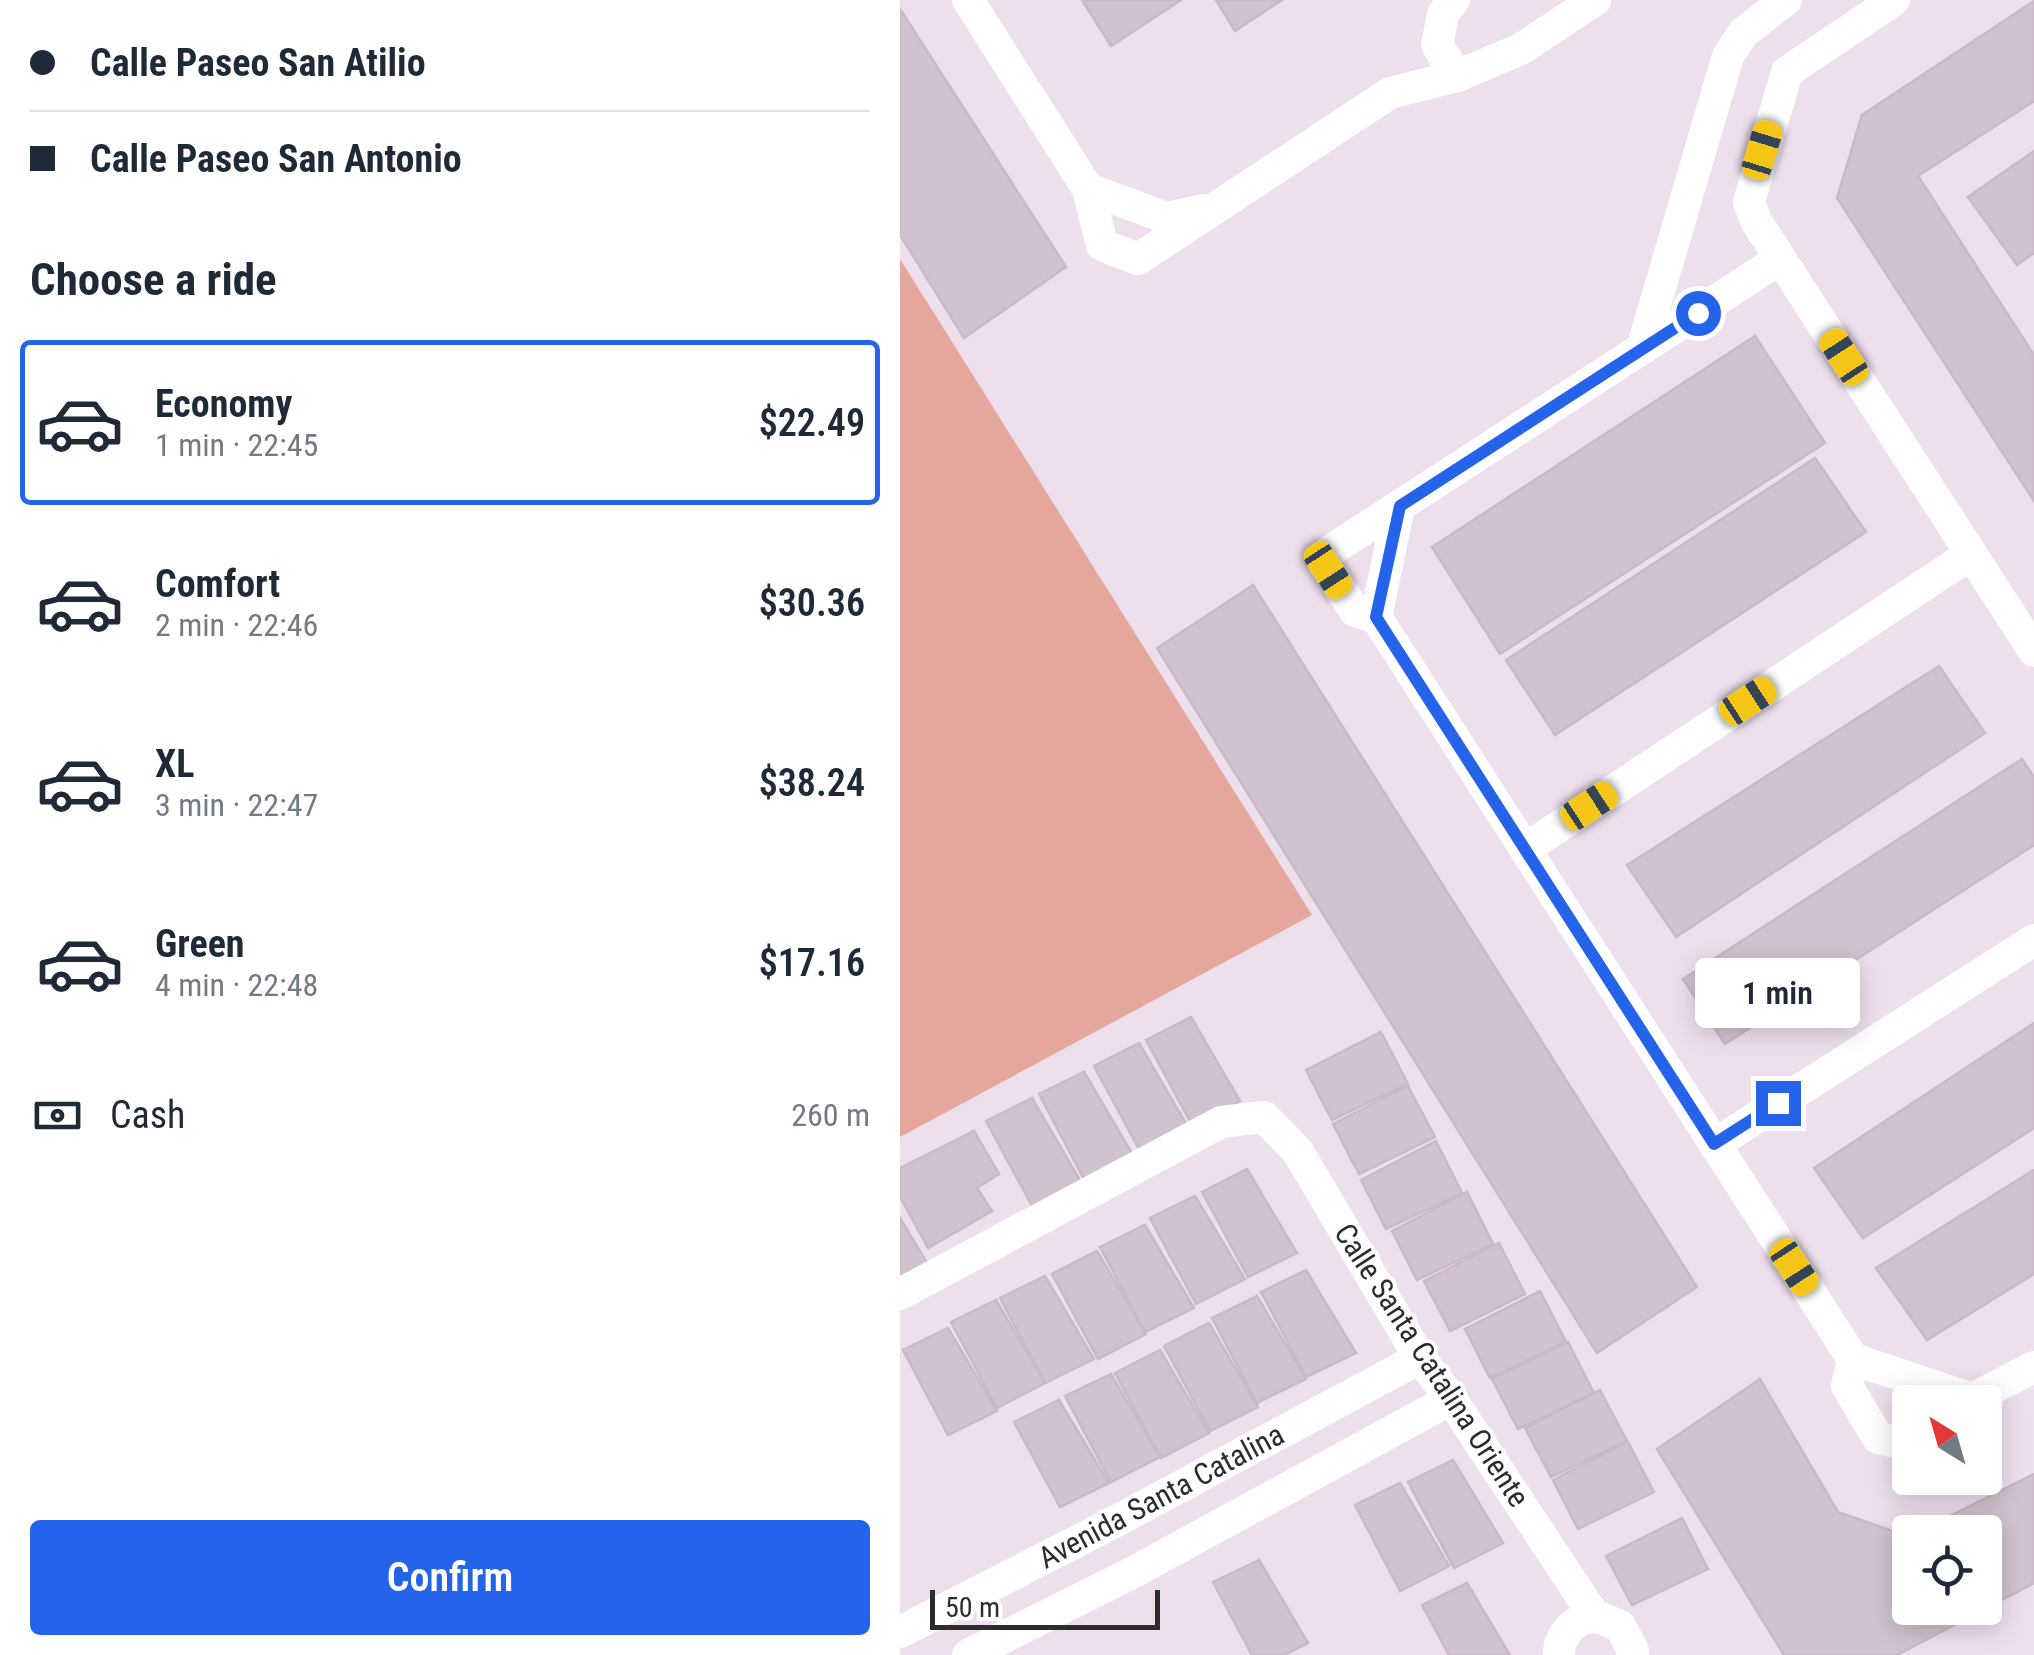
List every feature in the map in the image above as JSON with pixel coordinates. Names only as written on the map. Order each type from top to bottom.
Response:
[{"type":"street","points":[[968,0],[1088,189],[1102,245],[1138,260],[1390,94],[1457,76],[1520,50],[1596,0]]},
{"type":"street","points":[[1454,0],[1444,14],[1436,45],[1457,76]]},
{"type":"street","points":[[1642,348],[1728,56],[1742,32],[1786,0]]},
{"type":"street","points":[[1894,0],[1786,72],[1749,202],[1756,222],[2034,651]]},
{"type":"street","points":[[1088,189],[1167,218],[1220,206]]},
{"type":"street","points":[[1780,259],[1325,556],[1324,564],[1355,611],[1376,617],[1853,1358],[1926,1385]]},
{"type":"street","points":[[1376,617],[1400,506]]},
{"type":"street","points":[[1525,848],[1971,554]]},
{"type":"street","points":[[1714,1144],[2034,940]]},
{"type":"street","name":"Calle Santa Catalina Oriente","points":[[900,1294],[1221,1122],[1264,1117],[1298,1152],[1420,1358],[1596,1617],[1620,1626],[1632,1655]]},
{"type":"street","name":"Avenida Santa Catalina","points":[[900,1632],[1106,1527],[1420,1358]]},
{"type":"street","points":[[1853,1358],[1846,1386],[1878,1438],[1892,1441]]},
{"type":"street","points":[[2001,1385],[2034,1368]]},
{"type":"street","name":"Avenida Santa Catalina","points":[[968,1655],[1130,1574],[1451,1399]]},
{"type":"street","points":[[1106,1527],[1130,1574]]},
{"type":"street","points":[[1559,1655],[1558,1645],[1572,1625],[1596,1617]]},
{"type":"shaded area","points":[[900,259],[1312,915],[900,1137]]},
{"type":"building","points":[[1082,0],[1181,0],[1111,46]]},
{"type":"building","points":[[1216,0],[1282,0],[1235,31]]},
{"type":"building","points":[[2034,1],[2034,101],[1918,176],[2034,355],[2034,501],[1837,198],[1862,115]]},
{"type":"building","points":[[900,9],[1066,267],[964,338],[900,235]]},
{"type":"building","points":[[2034,151],[2034,253],[2017,265],[1968,197]]},
{"type":"building","points":[[1755,336],[1825,443],[1500,654],[1432,547]]},
{"type":"building","points":[[1815,458],[1866,532],[1555,735],[1506,660]]},
{"type":"building","points":[[1253,585],[1697,1287],[1597,1353],[1157,648]]},
{"type":"building","points":[[1939,666],[1985,733],[1676,937],[1627,865]]},
{"type":"building","points":[[2022,759],[2034,777],[2034,845],[1725,1044],[1683,979]]},
{"type":"building","points":[[1191,1017],[1240,1101],[1192,1125],[1146,1040]]},
{"type":"building","points":[[2034,1023],[2034,1128],[1863,1238],[1814,1168]]},
{"type":"building","points":[[1381,1032],[1408,1084],[1332,1120],[1306,1070]]},
{"type":"building","points":[[1139,1043],[1188,1127],[1140,1151],[1094,1066]]},
{"type":"building","points":[[1084,1072],[1133,1155],[1084,1179],[1039,1094]]},
{"type":"building","points":[[1408,1086],[1435,1137],[1359,1174],[1333,1124]]},
{"type":"building","points":[[1032,1098],[1081,1182],[1032,1206],[986,1121]]},
{"type":"building","points":[[974,1131],[999,1174],[977,1188],[992,1211],[928,1248],[900,1197],[900,1168]]},
{"type":"building","points":[[1436,1141],[1462,1193],[1386,1229],[1361,1180]]},
{"type":"building","points":[[1247,1169],[1297,1253],[1248,1277],[1202,1192]]},
{"type":"building","points":[[2034,1170],[2034,1274],[1927,1340],[1876,1268]]},
{"type":"building","points":[[1467,1192],[1493,1244],[1417,1280],[1392,1231]]},
{"type":"building","points":[[1195,1196],[1245,1279],[1196,1304],[1150,1218]]},
{"type":"building","points":[[900,1218],[929,1266],[900,1281]]},
{"type":"building","points":[[1145,1225],[1194,1308],[1145,1332],[1100,1247]]},
{"type":"building","points":[[1499,1243],[1525,1294],[1450,1331],[1424,1281]]},
{"type":"building","points":[[1097,1251],[1146,1334],[1098,1359],[1052,1274]]},
{"type":"building","points":[[1306,1270],[1356,1353],[1306,1377],[1261,1292]]},
{"type":"building","points":[[1045,1276],[1094,1359],[1045,1383],[1000,1298]]},
{"type":"building","points":[[1540,1291],[1566,1342],[1490,1378],[1465,1329]]},
{"type":"building","points":[[1257,1296],[1306,1379],[1257,1403],[1212,1318]]},
{"type":"building","points":[[996,1300],[1045,1383],[997,1408],[951,1322]]},
{"type":"building","points":[[1209,1323],[1258,1407],[1210,1431],[1164,1346]]},
{"type":"building","points":[[948,1328],[997,1411],[948,1435],[903,1350]]},
{"type":"building","points":[[1568,1342],[1594,1393],[1518,1429],[1492,1379]]},
{"type":"building","points":[[1160,1350],[1209,1433],[1161,1458],[1115,1373]]},
{"type":"building","points":[[1111,1374],[1160,1457],[1111,1482],[1065,1396]]},
{"type":"building","points":[[1760,1379],[1838,1512],[1892,1531],[1892,1625],[1954,1625],[1897,1655],[1784,1655],[1657,1449]]},
{"type":"building","points":[[1600,1390],[1627,1441],[1551,1477],[1525,1428]]},
{"type":"building","points":[[1059,1400],[1109,1483],[1060,1507],[1014,1422]]},
{"type":"building","points":[[1628,1442],[1654,1492],[1578,1529],[1553,1480]]},
{"type":"building","points":[[1453,1460],[1503,1543],[1454,1568],[1408,1482]]},
{"type":"building","points":[[2034,1474],[2034,1583],[2002,1600],[2002,1515],[1952,1515],[1992,1495],[2002,1495],[2002,1490]]},
{"type":"building","points":[[1400,1483],[1449,1566],[1400,1591],[1355,1505]]},
{"type":"building","points":[[1682,1518],[1708,1569],[1632,1605],[1606,1556]]},
{"type":"building","points":[[1259,1560],[1308,1643],[1284,1655],[1252,1655],[1213,1582]]},
{"type":"building","points":[[1467,1583],[1510,1655],[1449,1655],[1422,1605]]},
{"type":"route","points":[[1698,313],[1400,506],[1376,617],[1714,1144],[1778,1103]]}]
